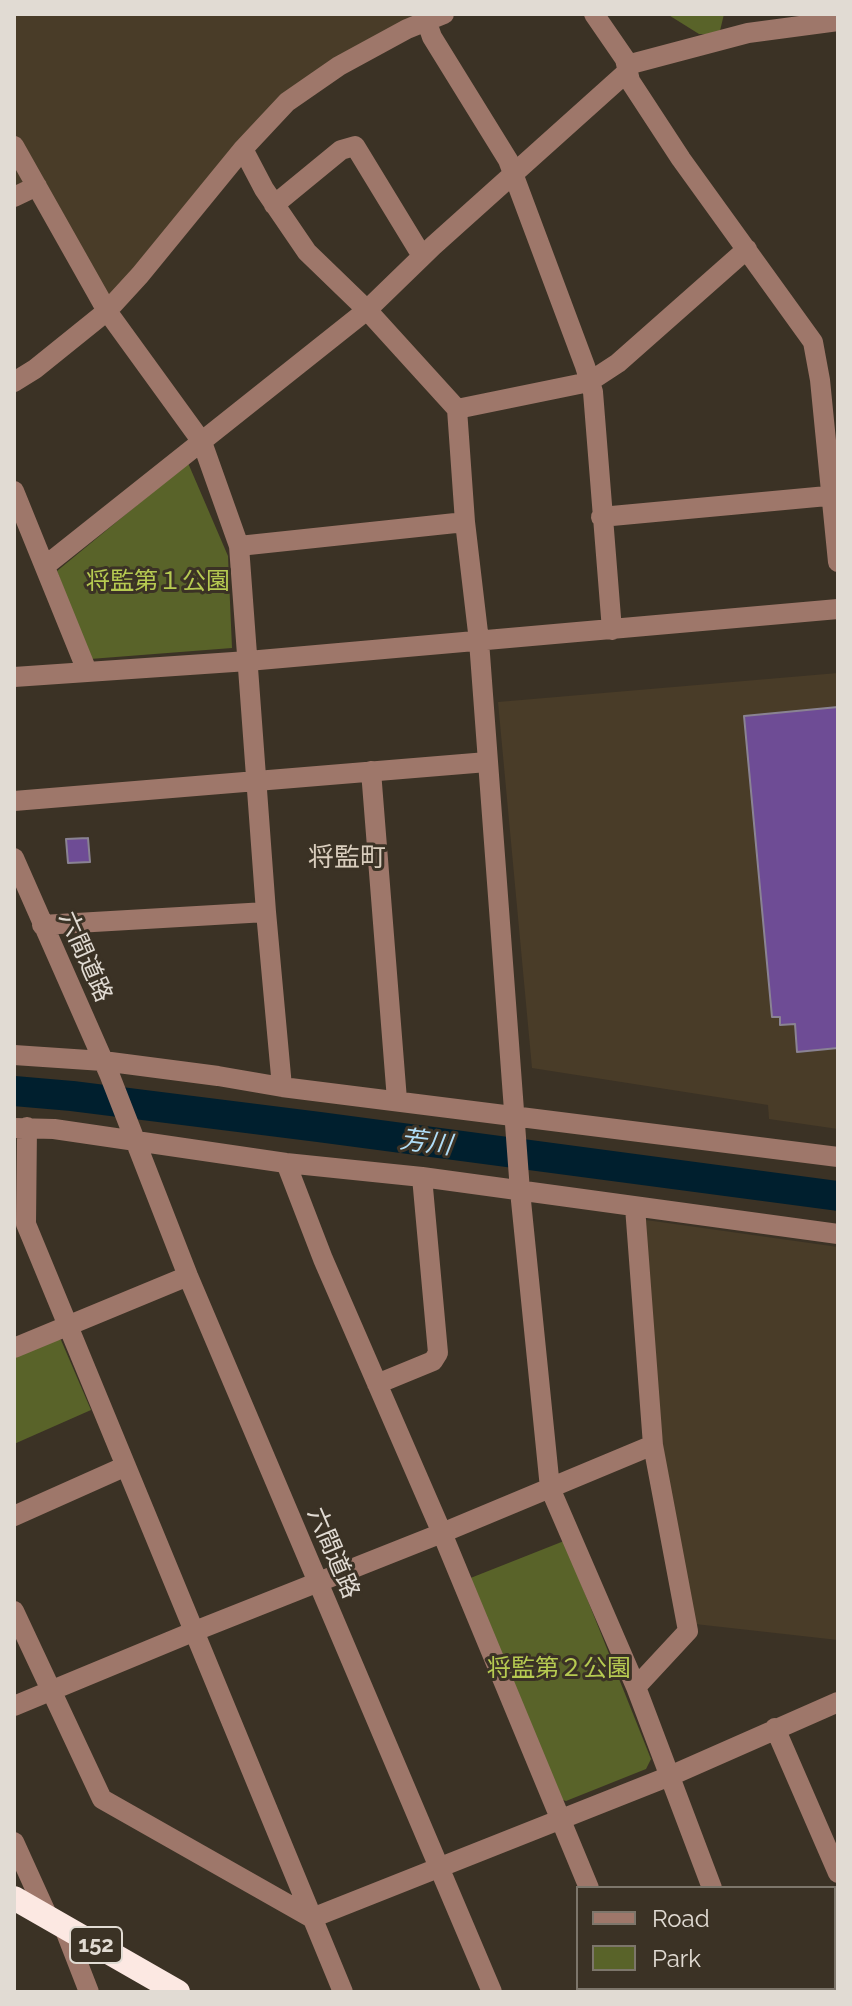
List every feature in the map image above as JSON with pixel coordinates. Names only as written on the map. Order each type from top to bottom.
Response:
[{"type":"highway","name":"152","points":[[14,1898],[178,1992]]},
{"type":"street","points":[[594,14],[627,68],[630,81],[672,146],[813,342],[829,380],[838,562]]},
{"type":"street","points":[[14,382],[35,369],[107,311],[243,149],[287,102],[339,66],[431,16],[432,37],[508,160],[593,392],[612,630]]},
{"type":"street","points":[[45,566],[367,310],[627,68],[748,33],[838,21]]},
{"type":"street","points":[[14,146],[107,311],[202,442],[239,546],[282,1087]]},
{"type":"street","points":[[274,205],[341,150],[355,146],[422,256]]},
{"type":"street","points":[[243,149],[274,205],[307,252],[367,310],[457,409],[465,522],[479,641],[520,1187],[550,1488],[636,1687],[711,1886]]},
{"type":"street","points":[[14,197],[37,186]]},
{"type":"street","points":[[457,409],[589,382],[618,363],[747,249]]},
{"type":"street","points":[[14,491],[87,671]]},
{"type":"street","points":[[601,517],[835,495]]},
{"type":"street","points":[[239,546],[465,522]]},
{"type":"street","points":[[14,677],[248,661],[838,609]]},
{"type":"street","points":[[14,801],[487,762]]},
{"type":"street","points":[[371,771],[397,1100]]},
{"type":"street","name":"六間道路","points":[[14,858],[107,1068],[188,1276],[492,1992]]},
{"type":"street","points":[[42,925],[266,912]]},
{"type":"street","points":[[14,1055],[107,1068],[218,1076],[397,1100],[515,1120],[838,1157]]},
{"type":"street","points":[[343,1992],[69,1326],[20,1226],[21,1127],[133,1136],[286,1163],[520,1187],[635,1207],[838,1234]]},
{"type":"street","points":[[286,1163],[323,1259],[442,1533],[588,1886]]},
{"type":"street","points":[[377,1384],[437,1358],[422,1177]]},
{"type":"street","points":[[635,1207],[653,1445],[688,1631],[636,1687]]},
{"type":"street","points":[[14,1348],[188,1276]]},
{"type":"street","points":[[14,1706],[653,1445]]},
{"type":"street","points":[[14,1516],[126,1466]]},
{"type":"street","points":[[14,1611],[102,1799],[312,1918],[670,1776],[838,1702]]},
{"type":"street","points":[[775,1728],[838,1873]]},
{"type":"street","points":[[14,1842],[89,1992]]},
{"type":"shaded area","points":[[14,14],[416,14],[411,21],[313,74],[113,298],[108,297],[36,176],[14,187]]},
{"type":"shaded area","points":[[838,673],[838,1129],[769,1119],[768,1105],[532,1068],[498,702]]},
{"type":"shaded area","points":[[646,1220],[838,1247],[838,1640],[695,1624],[673,1522],[649,1338]]},
{"type":"green space","points":[[667,14],[724,14],[719,35],[699,34]]},
{"type":"green space","name":"将監第１公園","points":[[188,463],[228,556],[232,648],[90,659],[57,571]]},
{"type":"green space","points":[[53,1336],[61,1340],[91,1410],[14,1444],[14,1353]]},
{"type":"green space","name":"将監第２公園","points":[[564,1541],[651,1759],[646,1769],[566,1801],[555,1797],[468,1579]]},
{"type":"building","points":[[838,707],[838,1048],[797,1052],[795,1024],[780,1025],[780,1017],[772,1017],[744,716]]},
{"type":"building","points":[[88,838],[90,862],[68,863],[66,839]]},
{"type":"waterway","name":"芳川","points":[[14,1091],[319,1127],[838,1196]]},
{"type":"district","name":"将監町","points":[[347,858]]}]
